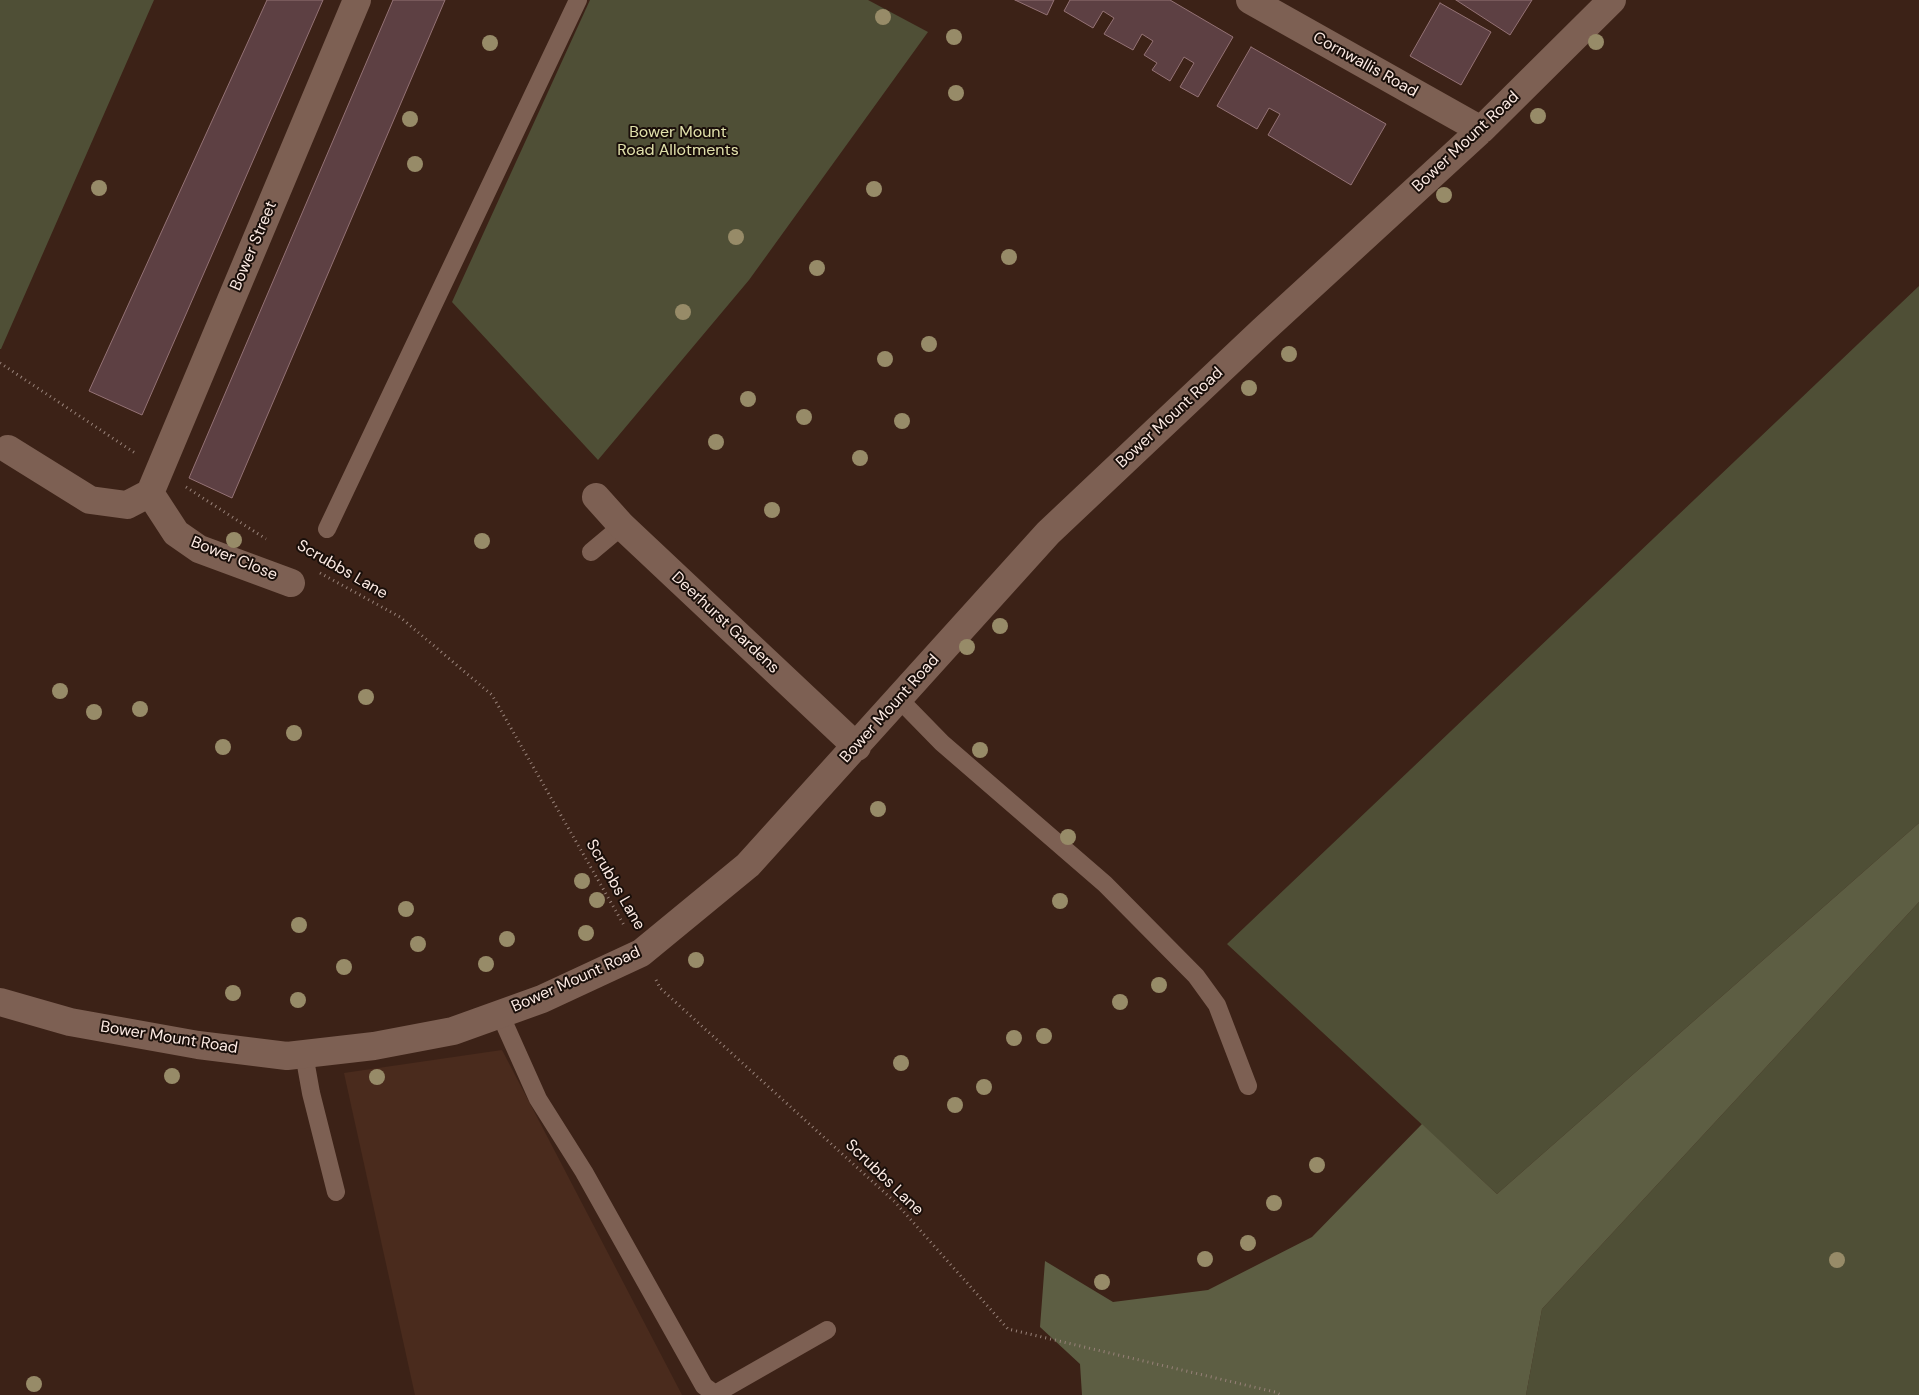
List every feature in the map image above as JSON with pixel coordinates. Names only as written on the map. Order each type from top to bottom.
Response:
[{"type":"street","name":"Bower Street","points":[[155,481],[357,0]]},
{"type":"street","name":"Cornwallis Road","points":[[1250,0],[1481,130]]},
{"type":"street","name":"Bower Mount Road","points":[[0,1002],[70,1022],[198,1045],[287,1056],[374,1046],[453,1031],[542,999],[641,954],[748,865],[857,747],[1048,533],[1254,338],[1481,130],[1612,0]]},
{"type":"street","points":[[4,448],[90,500],[127,505],[155,481]]},
{"type":"street","name":"Bower Close","points":[[155,481],[176,533],[199,549],[291,583]]},
{"type":"street","name":"Deerhurst Gardens","points":[[596,497],[622,526],[857,747]]},
{"type":"lane","points":[[327,528],[578,0]]},
{"type":"lane","points":[[591,552],[622,526]]},
{"type":"lane","points":[[899,699],[942,743],[1105,884],[1196,976],[1218,1005],[1248,1086]]},
{"type":"lane","points":[[500,1014],[538,1099],[584,1172],[704,1386],[715,1394],[827,1330]]},
{"type":"lane","points":[[304,1054],[311,1093],[336,1192]]},
{"type":"path","points":[[0,363],[155,481],[267,540]]},
{"type":"path","name":"Scrubbs Lane","points":[[316,571],[400,617],[492,695],[660,988],[894,1202],[1008,1329],[1275,1392],[1281,1395]]},
{"type":"shaded area","points":[[502,1050],[682,1395],[415,1395],[344,1073]]},
{"type":"green space","points":[[0,0],[154,0],[1,349],[0,349]]},
{"type":"green space","name":"Bower Mount Road Allotments","points":[[590,0],[868,0],[928,32],[749,280],[598,460],[452,302]]},
{"type":"green space","points":[[1919,286],[1919,823],[1497,1194],[1227,944]]},
{"type":"green space","points":[[1919,823],[1919,902],[1542,1309],[1526,1395],[1082,1395],[1080,1364],[1040,1327],[1045,1261],[1113,1302],[1208,1290],[1312,1237],[1422,1124],[1497,1194]]},
{"type":"green space","points":[[1919,902],[1919,1395],[1526,1395],[1542,1309]]},
{"type":"building","points":[[267,0],[323,0],[142,415],[89,391]]},
{"type":"building","points":[[393,0],[445,0],[232,498],[189,478]]},
{"type":"building","points":[[1015,0],[1054,0],[1047,15]]},
{"type":"building","points":[[1070,0],[1170,0],[1233,37],[1198,97],[1180,87],[1194,63],[1184,57],[1170,81],[1152,70],[1157,63],[1144,55],[1153,41],[1142,34],[1133,50],[1104,34],[1114,18],[1103,11],[1093,28],[1064,11]]},
{"type":"building","points":[[1456,0],[1532,0],[1510,35]]},
{"type":"building","points":[[1440,3],[1491,32],[1461,85],[1410,56]]},
{"type":"building","points":[[1251,47],[1386,124],[1351,185],[1268,135],[1280,114],[1269,108],[1257,129],[1217,106]]}]
